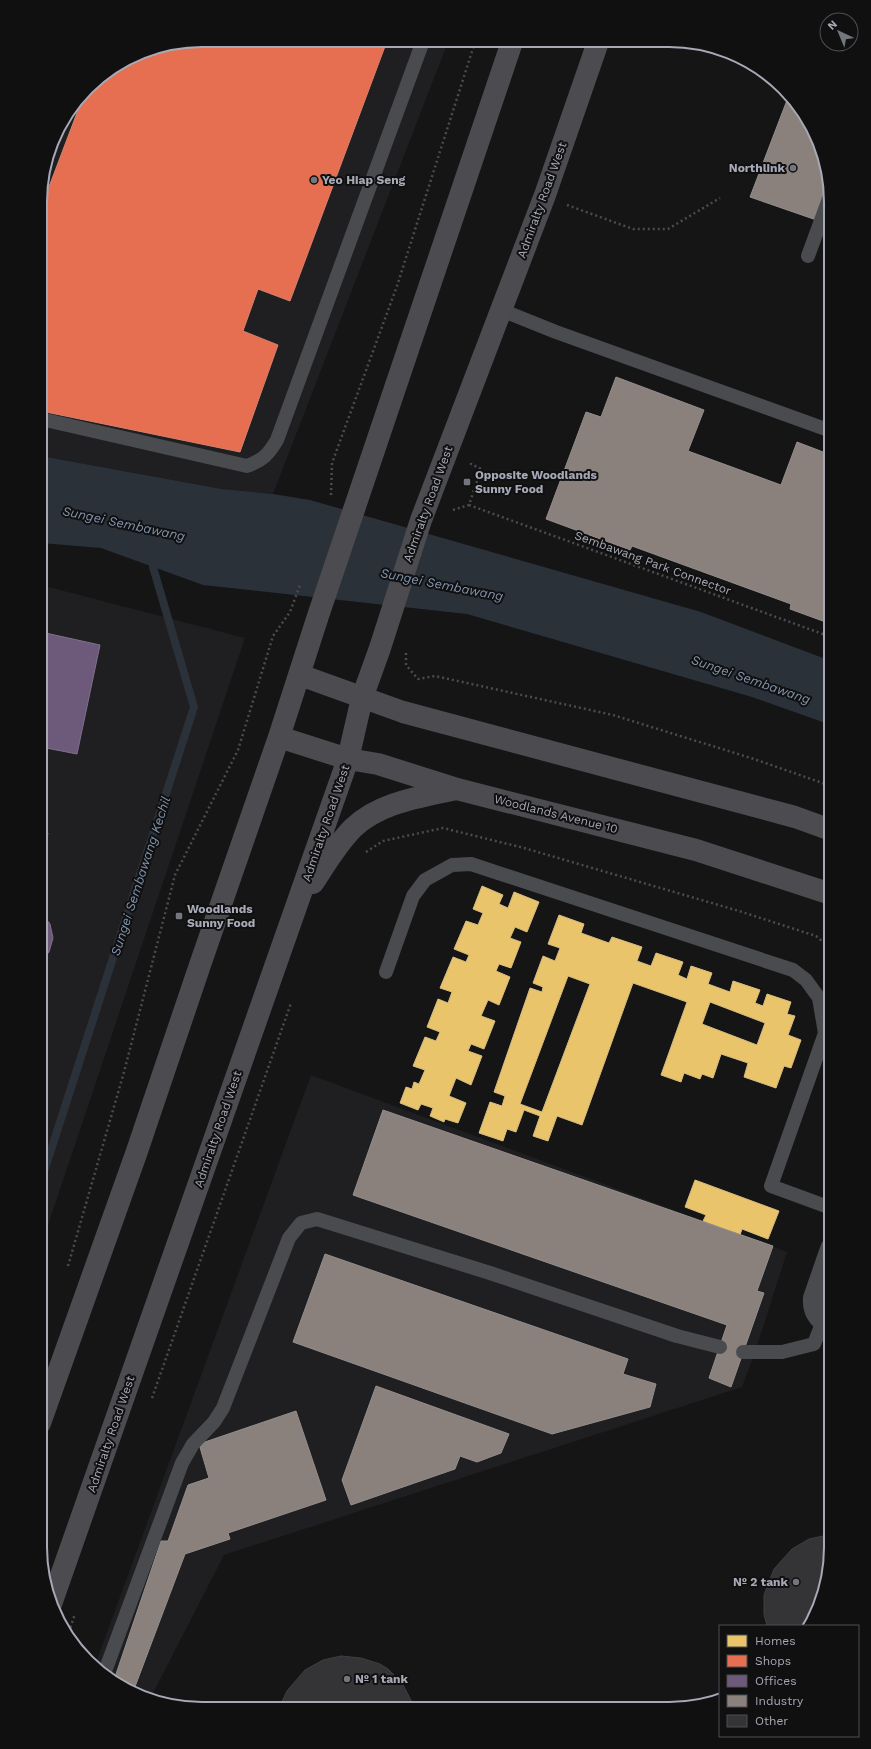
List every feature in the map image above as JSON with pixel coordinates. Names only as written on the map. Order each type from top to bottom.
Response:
[{"type":"main road","points":[[47,1402],[136,1154],[279,737],[318,616],[510,47]]},
{"type":"main road","name":"Admiralty Road West","points":[[54,1595],[348,759],[362,698],[380,648],[421,520],[545,195],[596,47]]},
{"type":"main road","points":[[300,675],[362,698],[431,720],[795,817],[824,827]]},
{"type":"main road","name":"Woodlands Avenue 10","points":[[279,737],[348,759],[378,764],[457,789],[696,850],[824,892]]},
{"type":"main road","points":[[298,903],[353,828],[374,814],[400,802],[457,789]]},
{"type":"street","points":[[824,1269],[814,1298],[813,1306],[817,1315],[824,1319]]},
{"type":"lane","points":[[47,420],[247,466],[259,462],[269,453],[277,440],[421,47]]},
{"type":"lane","points":[[808,256],[824,212]]},
{"type":"lane","points":[[501,310],[556,332],[824,428]]},
{"type":"lane","points":[[386,972],[413,896],[425,880],[452,865],[471,864],[793,970],[806,980],[819,998],[824,1027]]},
{"type":"lane","points":[[824,1036],[771,1186],[824,1205]]},
{"type":"lane","points":[[106,1668],[182,1463],[193,1444],[214,1422],[223,1408],[289,1238],[301,1224],[317,1219],[490,1273],[677,1336],[720,1347]]},
{"type":"lane","points":[[743,1352],[782,1352],[814,1344],[824,1326]]},
{"type":"path","points":[[331,497],[330,477],[332,463],[397,286],[474,47]]},
{"type":"path","points":[[545,195],[562,204],[633,229],[668,229],[720,198]]},
{"type":"path","name":"Sembawang Park Connector","points":[[469,505],[824,634]]},
{"type":"path","points":[[67,1269],[124,1072],[175,875],[238,750],[273,636],[290,612]]},
{"type":"path","points":[[406,646],[406,665],[418,679],[435,676],[613,715],[754,758],[824,783]]},
{"type":"path","points":[[364,854],[383,841],[443,828],[524,848],[739,911],[816,936],[824,943]]},
{"type":"path","points":[[152,1399],[293,996]]},
{"type":"path","points":[[70,1628],[78,1607]]},
{"type":"shaded area","name":"Yeo Hiap Seng","points":[[192,47],[446,47],[273,494],[222,489],[47,457],[47,192],[52,162],[63,134],[79,108],[108,79],[134,63],[162,52]]},
{"type":"shaded area","points":[[47,587],[245,638],[47,1228]]},
{"type":"shaded area","points":[[311,1075],[787,1252],[755,1352],[742,1387],[224,1555],[152,1694],[116,1676],[97,1660]]},
{"type":"water","name":"Sungei Sembawang","points":[[47,457],[222,489],[273,494],[310,500],[701,612],[824,658],[824,723],[752,697],[467,614],[203,585],[101,548],[47,544]]},
{"type":"building: Homes","points":[[482,886],[503,895],[499,904],[508,908],[514,892],[539,902],[527,932],[515,927],[510,938],[521,942],[511,968],[499,964],[496,971],[510,977],[499,1005],[488,1000],[481,1016],[495,1021],[484,1049],[471,1044],[468,1051],[482,1056],[471,1085],[456,1078],[449,1096],[466,1103],[458,1123],[445,1119],[444,1122],[430,1116],[433,1108],[421,1104],[418,1110],[400,1103],[406,1087],[412,1089],[414,1082],[419,1084],[425,1070],[413,1066],[425,1037],[436,1041],[440,1032],[427,1027],[438,999],[448,1003],[452,992],[440,988],[453,957],[466,962],[469,955],[454,949],[466,921],[478,925],[483,913],[473,909]]},
{"type":"building: Homes","points":[[559,915],[584,924],[581,933],[609,943],[612,937],[642,947],[637,961],[651,966],[656,953],[683,962],[678,975],[687,979],[691,966],[712,973],[708,984],[730,992],[733,981],[760,990],[755,1003],[763,1006],[767,994],[791,1002],[787,1014],[795,1016],[788,1035],[801,1040],[791,1068],[784,1066],[776,1088],[744,1077],[748,1063],[721,1054],[713,1078],[702,1074],[700,1079],[684,1073],[681,1082],[661,1075],[687,1002],[633,983],[582,1125],[557,1116],[548,1141],[533,1136],[540,1116],[524,1110],[516,1132],[507,1129],[503,1141],[479,1133],[490,1102],[502,1106],[505,1096],[494,1092],[530,988],[542,992],[543,987],[533,983],[543,956],[555,961],[560,948],[548,944]],"holes":[[[568,976],[590,984],[542,1112],[520,1104]],[[710,1002],[765,1023],[757,1045],[702,1024]]]},
{"type":"building: Homes","points":[[695,1180],[779,1211],[768,1239],[742,1229],[740,1235],[703,1221],[706,1215],[685,1207]]},
{"type":"building: Shops","name":"Yeo Hiap Seng","points":[[192,47],[385,47],[290,301],[258,289],[243,331],[278,345],[240,452],[47,412],[47,192],[79,108],[100,86],[116,73],[152,55]]},
{"type":"building: Offices","points":[[47,633],[100,645],[77,754],[47,748]]},
{"type":"building: Offices","points":[[47,920],[50,924],[53,938],[47,954]]},
{"type":"building: Industry","name":"Northlink","points":[[786,102],[798,116],[816,152],[823,182],[824,223],[750,197]]},
{"type":"building: Industry","points":[[616,377],[704,410],[688,451],[781,485],[797,442],[824,452],[824,621],[790,609],[791,604],[632,546],[630,550],[546,519],[586,412],[601,417]]},
{"type":"building: Industry","points":[[383,1110],[773,1246],[757,1291],[764,1293],[731,1387],[709,1378],[727,1325],[353,1195]]},
{"type":"building: Industry","points":[[325,1254],[628,1359],[623,1374],[656,1384],[650,1407],[552,1434],[293,1342]]},
{"type":"building: Industry","points":[[376,1386],[509,1434],[501,1453],[477,1462],[460,1456],[455,1469],[351,1505],[342,1480]]},
{"type":"building: Industry","points":[[296,1411],[326,1500],[228,1533],[230,1539],[185,1554],[135,1686],[115,1676],[161,1541],[168,1541],[188,1485],[209,1478],[199,1444]]},
{"type":"building: Other","name":"№ 2 tank","points":[[824,1536],[824,1557],[819,1587],[808,1615],[802,1625],[767,1625],[764,1614],[764,1595],[774,1569],[792,1549],[809,1539]]},
{"type":"building: Other","name":"№ 1 tank","points":[[341,1656],[361,1658],[380,1664],[388,1669],[402,1683],[412,1702],[282,1702],[287,1691],[305,1670],[323,1660]]},
{"type":"waterway","name":"Sungei Sembawang Kechil","points":[[47,1162],[194,707],[153,567]]},
{"type":"place","name":"Northlink","points":[[793,168]]},
{"type":"place","name":"Yeo Hiap Seng","points":[[314,180]]},
{"type":"place","name":"Opposite Woodlands Sunny Food","points":[[467,482]]},
{"type":"place","name":"Woodlands Sunny Food","points":[[179,916]]},
{"type":"place","name":"№ 2 tank","points":[[796,1582]]},
{"type":"place","name":"№ 1 tank","points":[[347,1679]]}]
